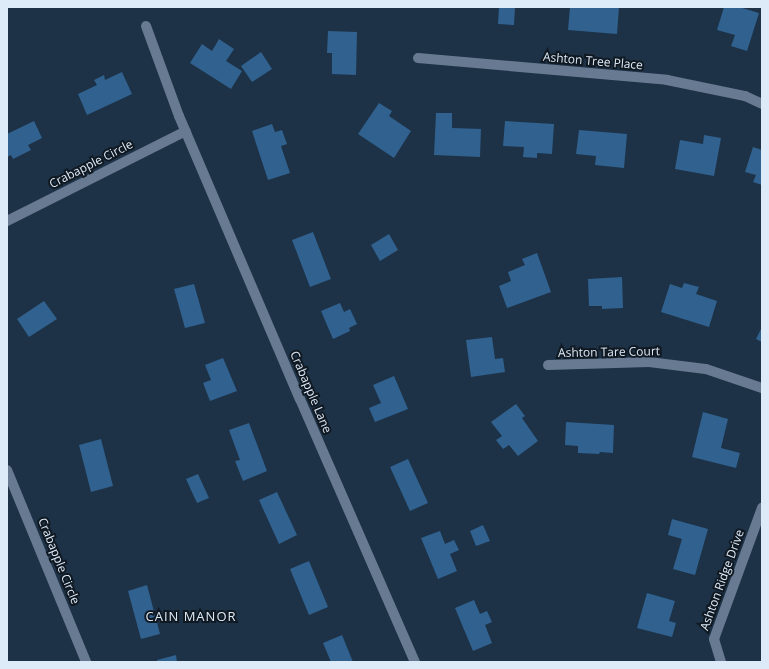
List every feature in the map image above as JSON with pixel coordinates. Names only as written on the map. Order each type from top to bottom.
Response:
[{"type":"street","name":"Crabapple Lane","points":[[146,26],[186,131],[300,399],[415,662]]},
{"type":"street","name":"Ashton Tree Place","points":[[418,58],[667,80],[745,96],[762,104]]},
{"type":"street","name":"Crabapple Circle","points":[[7,221],[186,131]]},
{"type":"street","name":"Ashton Tare Court","points":[[548,366],[649,362],[706,369],[762,388]]},
{"type":"street","name":"Crabapple Circle","points":[[7,470],[86,662]]},
{"type":"street","name":"Ashton Ridge Drive","points":[[721,662],[714,639],[762,508]]},
{"type":"building","points":[[499,7],[515,7],[514,25],[498,24]]},
{"type":"building","points":[[570,7],[619,7],[617,34],[568,30]]},
{"type":"building","points":[[724,7],[739,7],[759,13],[747,51],[731,46],[735,35],[717,30]]},
{"type":"building","points":[[328,31],[357,32],[356,75],[332,74],[332,53],[327,53]]},
{"type":"building","points":[[219,39],[234,49],[226,61],[242,71],[231,89],[190,63],[202,44],[212,51]]},
{"type":"building","points":[[261,52],[272,69],[252,82],[241,66]]},
{"type":"building","points":[[122,72],[132,94],[87,115],[78,94],[97,85],[94,80],[104,75],[105,80]]},
{"type":"building","points":[[379,103],[392,111],[389,116],[411,131],[394,158],[358,134]]},
{"type":"building","points":[[436,113],[452,113],[452,128],[481,129],[480,157],[434,155]]},
{"type":"building","points":[[34,121],[42,138],[28,145],[31,150],[13,159],[11,155],[7,157],[7,134]]},
{"type":"building","points":[[505,121],[554,124],[552,154],[537,153],[537,158],[523,157],[524,147],[503,146]]},
{"type":"building","points":[[272,124],[275,132],[282,130],[287,144],[281,146],[290,173],[268,180],[252,131]]},
{"type":"building","points":[[579,130],[627,134],[624,168],[595,165],[596,156],[576,154]]},
{"type":"building","points":[[704,135],[721,138],[714,176],[675,169],[680,140],[703,144]]},
{"type":"building","points":[[753,147],[762,150],[762,185],[753,182],[756,175],[745,172]]},
{"type":"building","points":[[313,232],[331,279],[310,287],[292,240]]},
{"type":"building","points":[[389,234],[398,250],[380,261],[371,245]]},
{"type":"building","points":[[537,253],[551,292],[507,308],[499,286],[511,281],[508,272],[525,265],[522,259]]},
{"type":"building","points":[[622,277],[623,308],[602,309],[602,306],[589,306],[588,279]]},
{"type":"building","points":[[684,283],[699,287],[696,294],[717,301],[709,327],[661,312],[670,284],[682,288]]},
{"type":"building","points":[[194,284],[205,323],[185,328],[174,289]]},
{"type":"building","points":[[44,301],[57,319],[29,337],[17,319]]},
{"type":"building","points":[[340,303],[344,312],[350,309],[357,324],[349,328],[350,331],[333,339],[321,311]]},
{"type":"building","points":[[762,327],[762,342],[756,339]]},
{"type":"building","points":[[492,337],[495,359],[503,358],[505,372],[471,377],[466,340]]},
{"type":"building","points":[[223,358],[237,391],[210,401],[203,383],[211,380],[205,365]]},
{"type":"building","points":[[394,376],[408,409],[375,422],[369,408],[381,403],[373,385]]},
{"type":"building","points":[[516,404],[525,416],[522,418],[538,441],[518,456],[509,445],[503,449],[496,440],[502,436],[491,422]]},
{"type":"building","points":[[703,412],[728,419],[721,448],[740,453],[736,468],[692,457]]},
{"type":"building","points":[[566,422],[614,425],[613,453],[578,453],[578,446],[565,445]]},
{"type":"building","points":[[249,423],[267,471],[243,481],[235,461],[240,460],[229,430]]},
{"type":"building","points":[[101,439],[113,486],[91,492],[79,445]]},
{"type":"building","points":[[408,459],[428,503],[410,511],[390,467]]},
{"type":"building","points":[[198,474],[209,498],[197,503],[186,479]]},
{"type":"building","points":[[277,492],[297,535],[279,544],[259,500]]},
{"type":"building","points":[[672,519],[708,529],[695,575],[673,569],[682,539],[668,535]]},
{"type":"building","points":[[483,525],[490,541],[476,546],[470,531]]},
{"type":"building","points":[[440,531],[445,544],[454,540],[459,550],[450,554],[457,571],[438,579],[421,538]]},
{"type":"building","points":[[309,561],[328,607],[309,615],[290,569]]},
{"type":"building","points":[[147,585],[160,634],[141,639],[128,591]]},
{"type":"building","points":[[647,593],[675,601],[669,621],[676,623],[672,637],[637,628]]},
{"type":"building","points":[[474,600],[480,614],[487,611],[492,622],[485,625],[492,643],[473,651],[455,608]]},
{"type":"building","points":[[342,635],[353,662],[331,662],[323,643]]},
{"type":"building","points":[[176,655],[177,662],[157,662],[157,660]]},
{"type":"district","name":"CAIN MANOR","points":[[191,616]]}]
